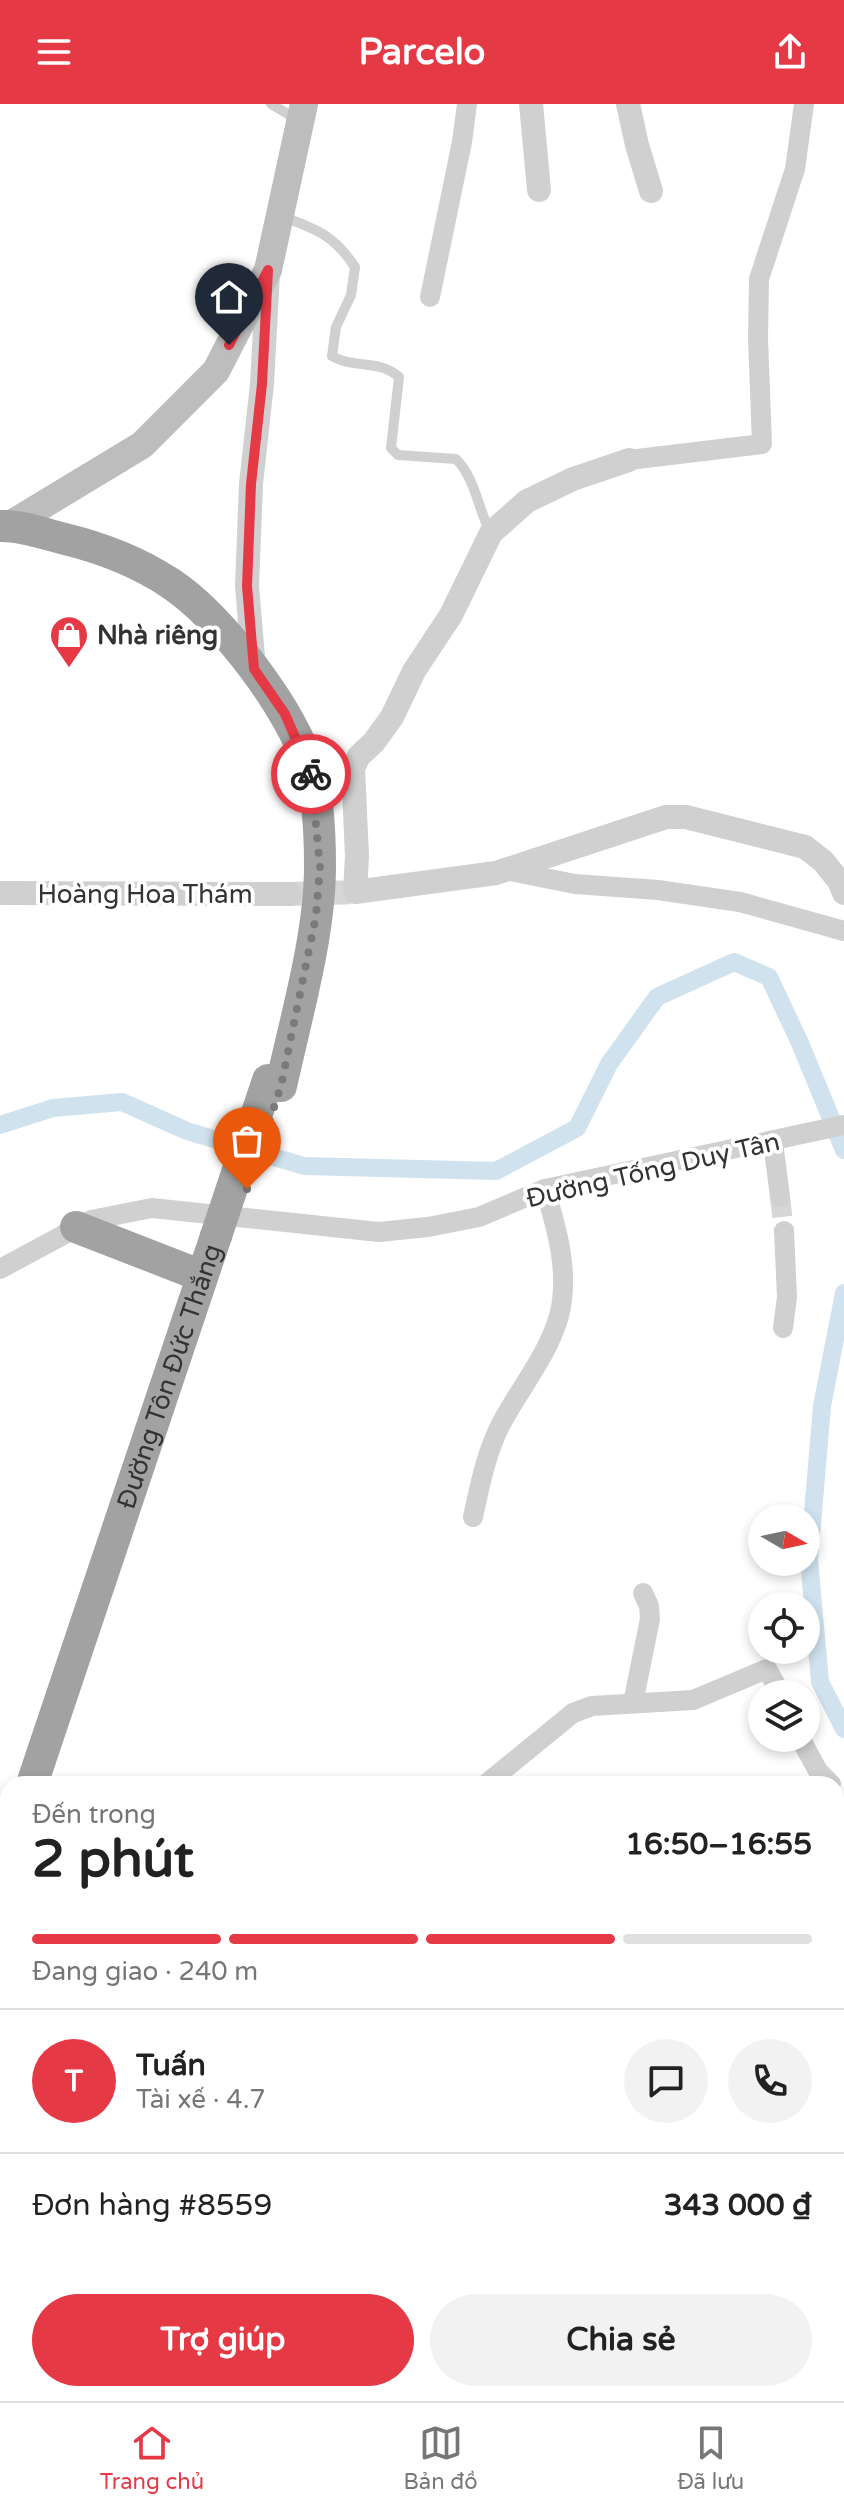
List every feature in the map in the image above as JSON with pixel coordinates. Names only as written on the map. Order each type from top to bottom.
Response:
[{"type":"highway","name":"Đường Tôn Đức Thắng","points":[[4,526],[92,546],[127,560],[170,583],[198,605],[254,669],[285,714],[310,770],[320,867],[316,916],[306,970],[274,1083],[55,1776]]},
{"type":"highway","points":[[76,1227],[202,1276]]},
{"type":"highway","name":"Đường Tôn Đức Thắng","points":[[35,1776],[202,1276],[223,1238]]},
{"type":"main road","points":[[4,526],[142,445],[216,371],[268,270],[302,112]]},
{"type":"street","points":[[430,297],[467,104]]},
{"type":"street","points":[[531,104],[539,190]]},
{"type":"street","points":[[628,104],[651,191]]},
{"type":"street","points":[[804,104],[795,169],[759,279],[758,369],[762,444],[629,460],[573,479],[527,501],[491,533],[451,615],[414,671],[392,717],[374,742],[359,756],[353,768],[357,856],[355,892],[505,870],[666,817],[686,817],[805,847],[823,861],[839,881],[844,893]]},
{"type":"street","points":[[254,669],[247,586],[251,484],[262,384],[268,270]]},
{"type":"street","points":[[505,870],[546,881],[658,890],[740,902],[844,931]]},
{"type":"street","name":"Hoàng Hoa Thám","points":[[0,893],[290,894]]},
{"type":"street","name":"Đường Tống Duy Tân","points":[[0,1269],[91,1220],[152,1208],[379,1232],[428,1227],[479,1217],[545,1189],[844,1125]]},
{"type":"street","points":[[773,1142],[780,1197]]},
{"type":"street","points":[[473,1517],[483,1468],[500,1427],[543,1355],[560,1315],[560,1236],[545,1189]]},
{"type":"street","points":[[783,1328],[787,1297],[784,1231]]},
{"type":"street","points":[[633,1703],[650,1619],[649,1606],[643,1593]]},
{"type":"street","points":[[496,1776],[573,1713],[592,1706],[693,1700],[767,1669],[773,1680]]},
{"type":"street","points":[[808,1752],[823,1776]]},
{"type":"lane","points":[[271,104],[302,112]]},
{"type":"lane","points":[[280,216],[322,231],[343,249],[355,267],[351,295],[336,327],[332,356],[345,364],[390,369],[399,377],[391,448],[398,455],[456,459],[467,470],[491,533]]},
{"type":"waterway","points":[[0,1125],[53,1108],[122,1102],[187,1131],[304,1166],[496,1171],[577,1128],[609,1064],[657,997],[734,962],[769,977],[844,1150]]},
{"type":"waterway","points":[[844,1293],[822,1406],[809,1560],[820,1682],[844,1729]]},
{"type":"tunnel","points":[[290,894],[355,892]]},
{"type":"tunnel","points":[[780,1197],[784,1231]]},
{"type":"way so far","points":[[247,1189],[281,1086],[316,916],[320,867],[311,774]]},
{"type":"place","name":"Nhà riêng","points":[[69,669]]},
{"type":"route","points":[[229,345],[268,270],[262,384],[251,484],[247,586],[254,669],[285,714],[311,774]]}]
